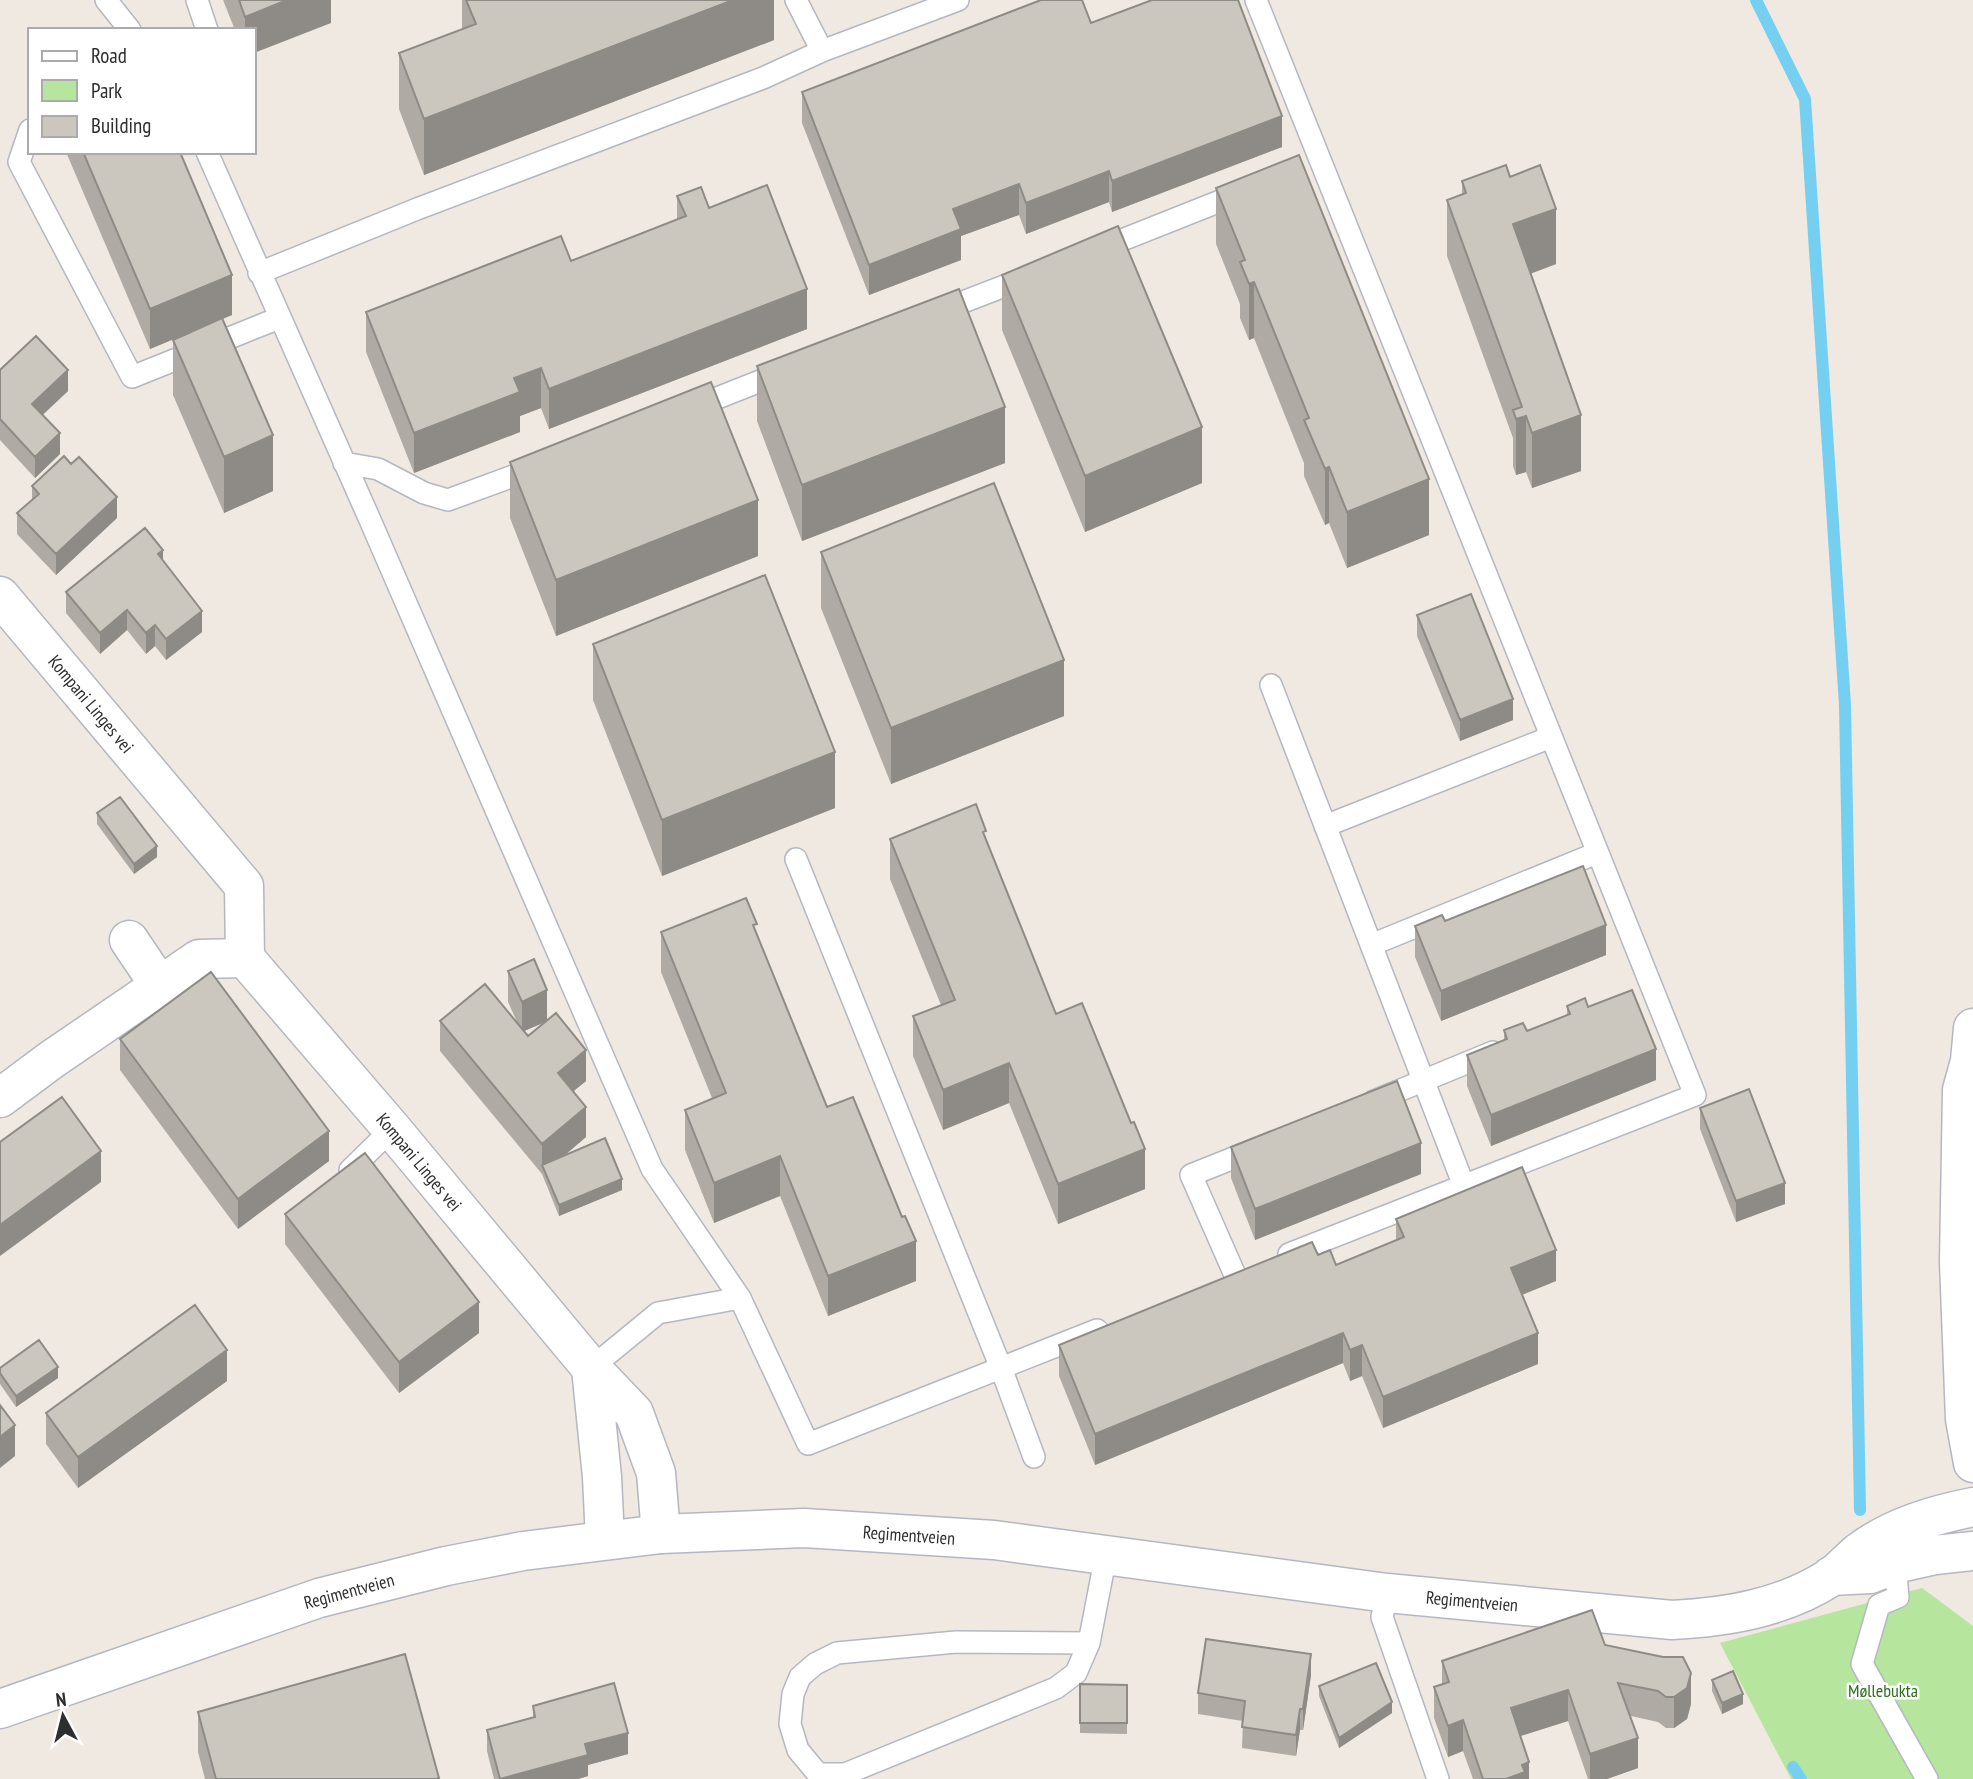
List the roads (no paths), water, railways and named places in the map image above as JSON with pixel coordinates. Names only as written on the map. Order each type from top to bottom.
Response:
[{"type":"main road","name":"Kompani Linges vei","points":[[0,596],[244,886],[245,958],[591,1368],[634,1413],[656,1473],[660,1534]]},
{"type":"main road","points":[[128,940],[160,986]]},
{"type":"main road","points":[[0,1098],[199,959],[245,958]]},
{"type":"main road","points":[[1972,1053],[1962,1090],[1959,1262],[1965,1419],[1973,1463]]},
{"type":"main road","points":[[591,1368],[605,1539]]},
{"type":"main road","name":"Regimentveien","points":[[0,1709],[318,1598],[446,1566],[605,1539],[804,1528],[994,1540],[1387,1594],[1672,1620],[1711,1618],[1752,1611],[1791,1597],[1831,1576],[1870,1574],[1890,1550],[1927,1517],[1973,1507]]},
{"type":"main road","name":"Regimentveien","points":[[1890,1550],[1935,1555],[1973,1551]]},
{"type":"lane","points":[[106,0],[128,28]]},
{"type":"lane","points":[[197,0],[206,28]]},
{"type":"lane","points":[[796,0],[822,51]]},
{"type":"lane","points":[[259,273],[416,209],[763,78],[822,51],[958,0]]},
{"type":"lane","points":[[1256,0],[1314,166],[1551,737],[1597,853],[1645,990],[1695,1095],[1273,1260]]},
{"type":"lane","points":[[28,136],[19,162],[132,377],[279,318]]},
{"type":"lane","points":[[208,154],[652,1169],[740,1298],[808,1444],[1112,1324]]},
{"type":"lane","points":[[1076,258],[1256,187]]},
{"type":"lane","points":[[912,321],[1051,268]]},
{"type":"lane","points":[[677,414],[800,365]]},
{"type":"lane","points":[[344,463],[378,469],[424,493],[448,500],[551,462]]},
{"type":"lane","points":[[1271,685],[1464,1186]]},
{"type":"lane","points":[[1325,826],[1551,737]]},
{"type":"lane","points":[[1371,945],[1597,853]]},
{"type":"lane","points":[[796,859],[1001,1368],[1034,1457]]},
{"type":"lane","points":[[1359,1107],[1512,1045]]},
{"type":"lane","points":[[350,1170],[392,1129]]},
{"type":"lane","points":[[1211,1285],[1242,1273],[1191,1175],[1281,1139]]},
{"type":"lane","points":[[591,1368],[658,1313],[740,1298]]},
{"type":"lane","points":[[1890,1550],[1898,1597],[1879,1605],[1861,1664],[1927,1779]]},
{"type":"lane","points":[[1089,1643],[956,1642],[837,1653],[815,1664],[800,1677],[793,1693],[790,1724],[798,1750],[818,1774],[845,1774],[1056,1688],[1076,1673],[1089,1643],[1106,1555]]},
{"type":"lane","points":[[1387,1594],[1382,1617],[1438,1779]]},
{"type":"waterway","points":[[1756,0],[1805,99],[1845,705],[1860,1510]]},
{"type":"waterway","points":[[1793,1767],[1801,1779]]},
{"type":"park label","name":"Møllebukta","points":[[1883,1690]]}]
